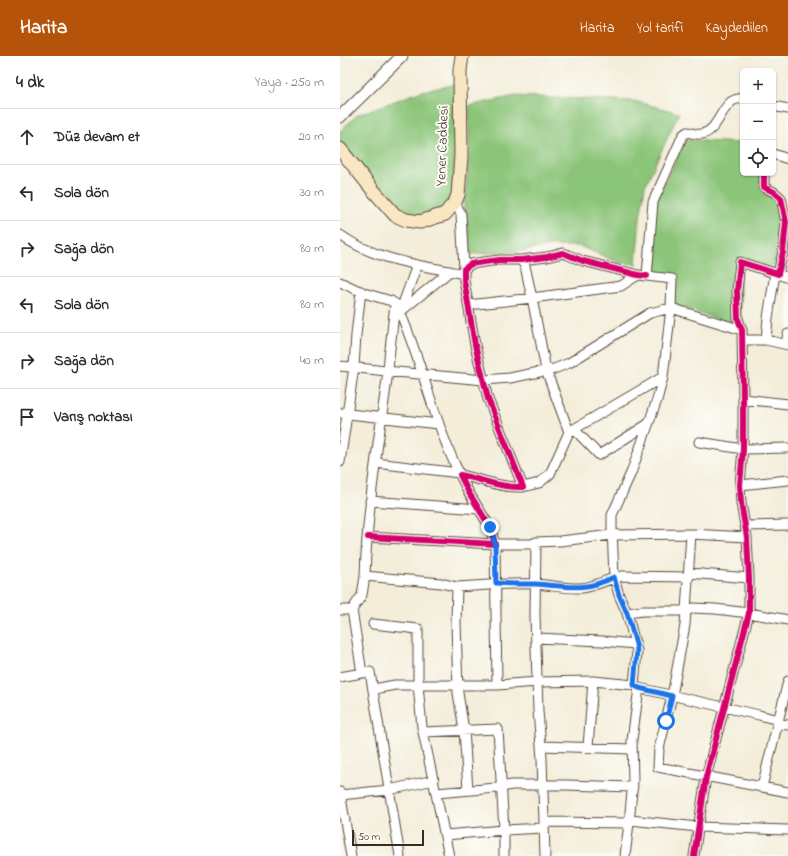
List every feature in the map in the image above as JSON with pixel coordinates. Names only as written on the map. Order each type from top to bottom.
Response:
[{"type":"main road","name":"Yener Caddesi","points":[[340,149],[395,215],[406,220],[420,222],[445,214],[455,202],[458,195],[461,156],[460,70],[462,56]]},
{"type":"street","points":[[340,117],[402,56]]},
{"type":"street","points":[[647,276],[653,202],[683,135],[687,132],[701,135],[706,133],[714,125],[725,107],[732,100],[740,99]]},
{"type":"street","points":[[776,107],[788,109]]},
{"type":"street","points":[[776,155],[788,159]]},
{"type":"street","points":[[764,176],[764,187],[774,192],[784,200],[786,222],[786,236],[776,273],[768,318],[766,340]]},
{"type":"street","points":[[455,202],[461,214],[464,280],[475,345],[488,399],[523,487]]},
{"type":"street","points":[[340,235],[371,253],[401,262],[450,271],[464,272]]},
{"type":"street","points":[[464,272],[471,264],[547,257],[563,253],[583,261],[638,275],[672,279],[671,308],[662,377],[657,400],[631,473],[612,515],[614,577],[619,595],[627,613],[637,651],[632,749],[633,787],[625,856]]},
{"type":"street","points":[[521,260],[525,266],[546,370],[571,431],[599,455],[648,424]]},
{"type":"street","points":[[694,856],[706,777],[749,613],[747,537],[746,526],[742,514],[740,485],[743,449],[742,330],[738,319],[737,291],[740,262],[788,278]]},
{"type":"street","points":[[362,673],[352,610],[362,595],[365,576],[370,501],[388,372],[388,358],[398,308],[417,265]]},
{"type":"street","points":[[398,308],[450,271]]},
{"type":"street","points":[[468,305],[621,286],[638,275]]},
{"type":"street","points":[[340,282],[391,301],[398,308],[424,375],[439,424],[460,474],[469,493],[490,527],[495,544],[498,685]]},
{"type":"street","points":[[340,456],[344,413],[354,367],[361,291]]},
{"type":"street","points":[[340,366],[388,372],[484,380],[510,378],[554,369],[569,363],[650,313],[671,308],[742,330]]},
{"type":"street","points":[[742,340],[766,340],[787,345],[788,334]]},
{"type":"street","points":[[376,463],[460,474],[507,486],[523,487],[539,483],[550,474],[571,431],[662,377]]},
{"type":"street","points":[[743,399],[788,404]]},
{"type":"street","points":[[344,413],[439,424]]},
{"type":"street","points":[[699,442],[743,449],[788,448]]},
{"type":"street","points":[[740,485],[788,480]]},
{"type":"street","points":[[370,501],[479,509]]},
{"type":"street","points":[[746,526],[788,525]]},
{"type":"street","points":[[691,534],[687,611],[672,696],[659,749],[658,767],[788,792]]},
{"type":"street","points":[[368,537],[495,544],[532,544],[536,542],[560,541],[612,535],[691,534],[747,537]]},
{"type":"street","points":[[536,542],[536,638],[545,856]]},
{"type":"street","points":[[365,576],[441,583],[456,587],[496,583],[536,584],[567,588],[582,588],[602,584],[614,577],[689,575],[749,578]]},
{"type":"street","points":[[456,587],[458,685],[464,730],[468,790]]},
{"type":"street","points":[[627,613],[643,611],[687,611],[693,608],[749,613],[788,620]]},
{"type":"street","points":[[340,610],[352,610]]},
{"type":"street","points":[[373,624],[418,629],[418,685],[423,732],[449,856]]},
{"type":"street","points":[[536,638],[636,644]]},
{"type":"street","points":[[340,677],[370,672],[374,689],[379,730],[400,856]]},
{"type":"street","points":[[374,689],[395,685],[498,685],[538,682],[593,681],[636,686],[672,696],[778,720],[781,724],[788,725]]},
{"type":"street","points":[[588,747],[593,681]]},
{"type":"street","points":[[762,787],[788,681]]},
{"type":"street","points":[[423,732],[498,729],[502,787],[504,856]]},
{"type":"street","points":[[541,746],[632,749]]},
{"type":"street","points":[[351,856],[340,794],[389,790],[434,780]]},
{"type":"street","points":[[436,792],[512,785],[542,784],[633,787]]},
{"type":"street","points":[[445,835],[544,825],[629,822],[698,827],[788,830]]},
{"type":"green space","points":[[458,84],[453,196],[445,206],[437,211],[427,214],[412,214],[401,208],[393,201],[365,171],[344,145],[340,143],[340,131],[357,115],[422,91]]},
{"type":"green space","points":[[515,96],[634,101],[679,113],[645,186],[640,218],[636,264],[621,263],[579,246],[550,246],[526,251],[471,254],[464,205],[469,157],[469,106]]},
{"type":"green space","points":[[686,140],[740,143],[740,176],[761,176],[761,188],[777,200],[780,232],[775,266],[740,261],[740,326],[674,305],[676,275],[650,273],[655,202]]},
{"type":"cycle path","points":[[694,856],[706,777],[749,613],[747,537],[741,503],[740,485],[743,449],[742,330],[738,319],[737,291],[740,262],[778,274],[783,252],[786,222],[781,198],[774,192],[764,187],[764,176]]},
{"type":"cycle path","points":[[368,537],[495,544],[490,527],[460,475],[499,485],[523,487],[488,399],[475,345],[464,280],[464,269],[471,264],[500,260],[521,260],[547,257],[563,253],[583,261],[647,276]]},
{"type":"route","points":[[490,527],[495,544],[496,583],[536,584],[567,588],[582,588],[602,584],[614,577],[636,644],[637,651],[634,685],[639,688],[672,696],[666,721]]}]
